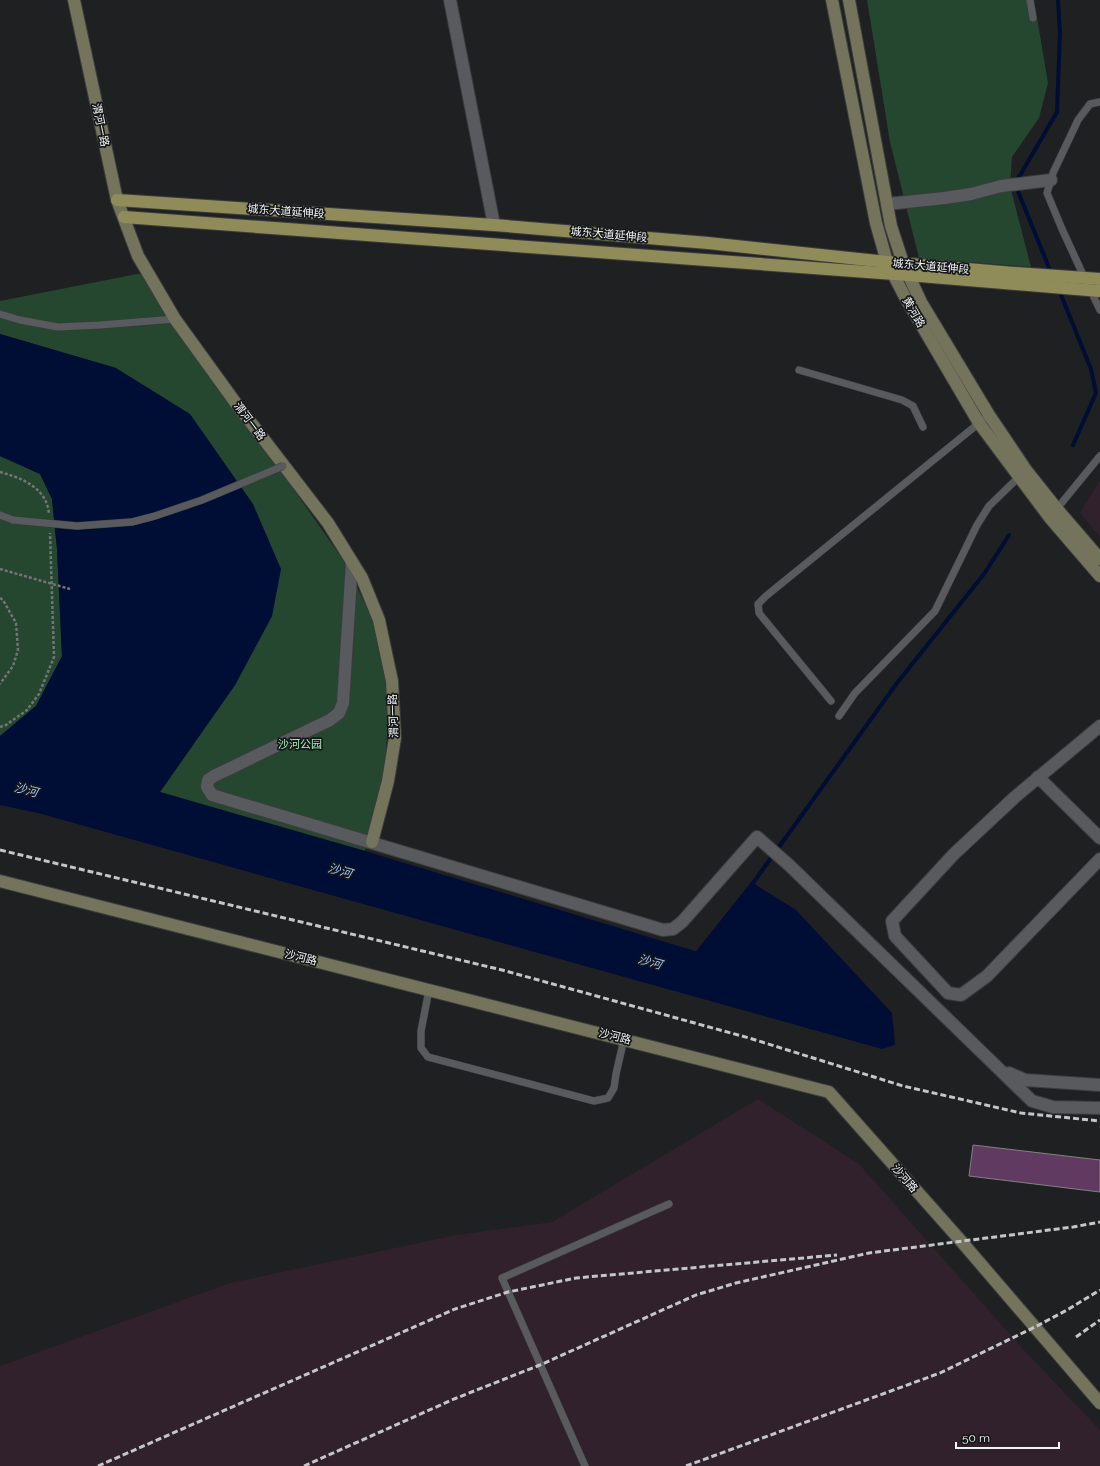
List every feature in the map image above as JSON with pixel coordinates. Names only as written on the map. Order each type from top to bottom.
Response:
[{"type":"main road","name":"渭河一路","points":[[74,0],[117,200],[138,256],[175,319],[328,523],[362,578],[379,620],[392,681],[395,738],[388,781],[372,842]]},
{"type":"main road","name":"黄河路","points":[[832,0],[876,223],[887,262],[904,297],[979,423],[1023,473],[1100,576]]},
{"type":"main road","name":"黄河路","points":[[849,0],[891,226],[903,263],[921,302],[1023,473]]},
{"type":"main road","name":"城东大道延伸段","points":[[117,200],[494,225],[708,243],[887,262],[1100,279]]},
{"type":"main road","name":"城东大道延伸段","points":[[124,217],[908,275],[1100,291]]},
{"type":"main road","name":"黄河路","points":[[1054,513],[1100,559]]},
{"type":"main road","name":"沙河路","points":[[0,881],[829,1092],[961,1241],[1100,1403]]},
{"type":"street","points":[[450,0],[494,225]]},
{"type":"street","points":[[887,204],[945,198],[971,194],[1006,185],[1051,180]]},
{"type":"street","points":[[352,562],[344,703],[339,713],[330,720],[214,776],[208,780],[207,787],[212,794],[664,930],[673,929],[682,922],[757,837],[790,865],[1003,1071],[1032,1101],[1053,1107],[1100,1108]]},
{"type":"street","points":[[1100,726],[1015,797],[954,854],[892,921],[895,936],[948,993],[961,995],[987,976],[1100,859]]},
{"type":"street","points":[[1038,777],[1100,838]]},
{"type":"street","points":[[1003,1071],[1025,1080],[1100,1085]]},
{"type":"lane","points":[[1030,0],[1033,18]]},
{"type":"lane","points":[[1100,102],[1090,104],[1078,120],[1051,180],[1047,193],[1100,310]]},
{"type":"lane","points":[[0,314],[20,320],[58,327],[175,319]]},
{"type":"lane","points":[[799,370],[902,400],[913,406],[923,427]]},
{"type":"lane","points":[[831,701],[760,613],[758,604],[989,415]]},
{"type":"lane","points":[[1054,513],[1100,456]]},
{"type":"lane","points":[[0,515],[13,520],[77,526],[132,522],[202,500],[284,466]]},
{"type":"lane","points":[[839,716],[855,692],[935,611],[977,525],[989,506],[1023,473]]},
{"type":"lane","points":[[429,990],[421,1031],[421,1048],[428,1057],[594,1101],[608,1098],[614,1088],[624,1039]]},
{"type":"lane","points":[[585,1466],[502,1278],[669,1204]]},
{"type":"path","points":[[0,472],[27,481],[38,491],[45,500],[49,518]]},
{"type":"path","points":[[0,727],[6,725],[27,710],[35,700],[39,694],[54,657],[50,532]]},
{"type":"path","points":[[0,569],[70,590]]},
{"type":"path","points":[[0,598],[3,600],[16,623],[18,650],[13,666],[0,684]]},
{"type":"shaded area","points":[[1100,480],[1100,537],[1080,513]]},
{"type":"shaded area","points":[[758,1099],[859,1164],[1024,1350],[1100,1430],[1100,1466],[0,1466],[0,1366],[230,1283],[456,1235],[552,1222]]},
{"type":"green space","points":[[867,0],[1034,0],[1048,83],[1039,118],[1012,157],[1010,186],[1031,267],[919,258],[890,142]]},
{"type":"green space","name":"沙河公园","points":[[142,273],[346,564],[373,621],[385,677],[388,721],[384,779],[365,851],[160,792],[235,685],[272,616],[116,368],[0,334],[0,301]]},
{"type":"green space","points":[[0,456],[40,474],[52,499],[57,549],[62,657],[36,706],[0,736]]},
{"type":"water","name":"沙河","points":[[0,334],[116,368],[190,414],[253,504],[281,569],[272,616],[235,685],[160,792],[365,851],[698,952],[753,883],[796,910],[892,1013],[895,1045],[882,1049],[38,813],[0,805],[0,736],[36,706],[62,656],[57,549],[52,499],[40,474],[0,456]]},
{"type":"building","points":[[973,1145],[1100,1160],[1100,1192],[969,1176]]},
{"type":"waterway","points":[[1052,275],[1015,184],[1057,112],[1060,33],[1058,0]]},
{"type":"waterway","points":[[1059,290],[1091,369],[1096,393],[1073,445]]},
{"type":"waterway","points":[[694,956],[753,883],[897,683],[984,574],[1009,535]]},
{"type":"railway","points":[[0,850],[502,970],[749,1038],[903,1086],[1021,1113],[1100,1121]]},
{"type":"railway","points":[[304,1466],[454,1399],[540,1365],[696,1295],[736,1283],[869,1253],[1073,1227],[1100,1222]]},
{"type":"railway","points":[[98,1466],[455,1309],[508,1292],[576,1278],[837,1255]]},
{"type":"railway","points":[[686,1466],[940,1373],[1035,1327],[1100,1290]]},
{"type":"railway","points":[[1076,1337],[1100,1320]]}]
